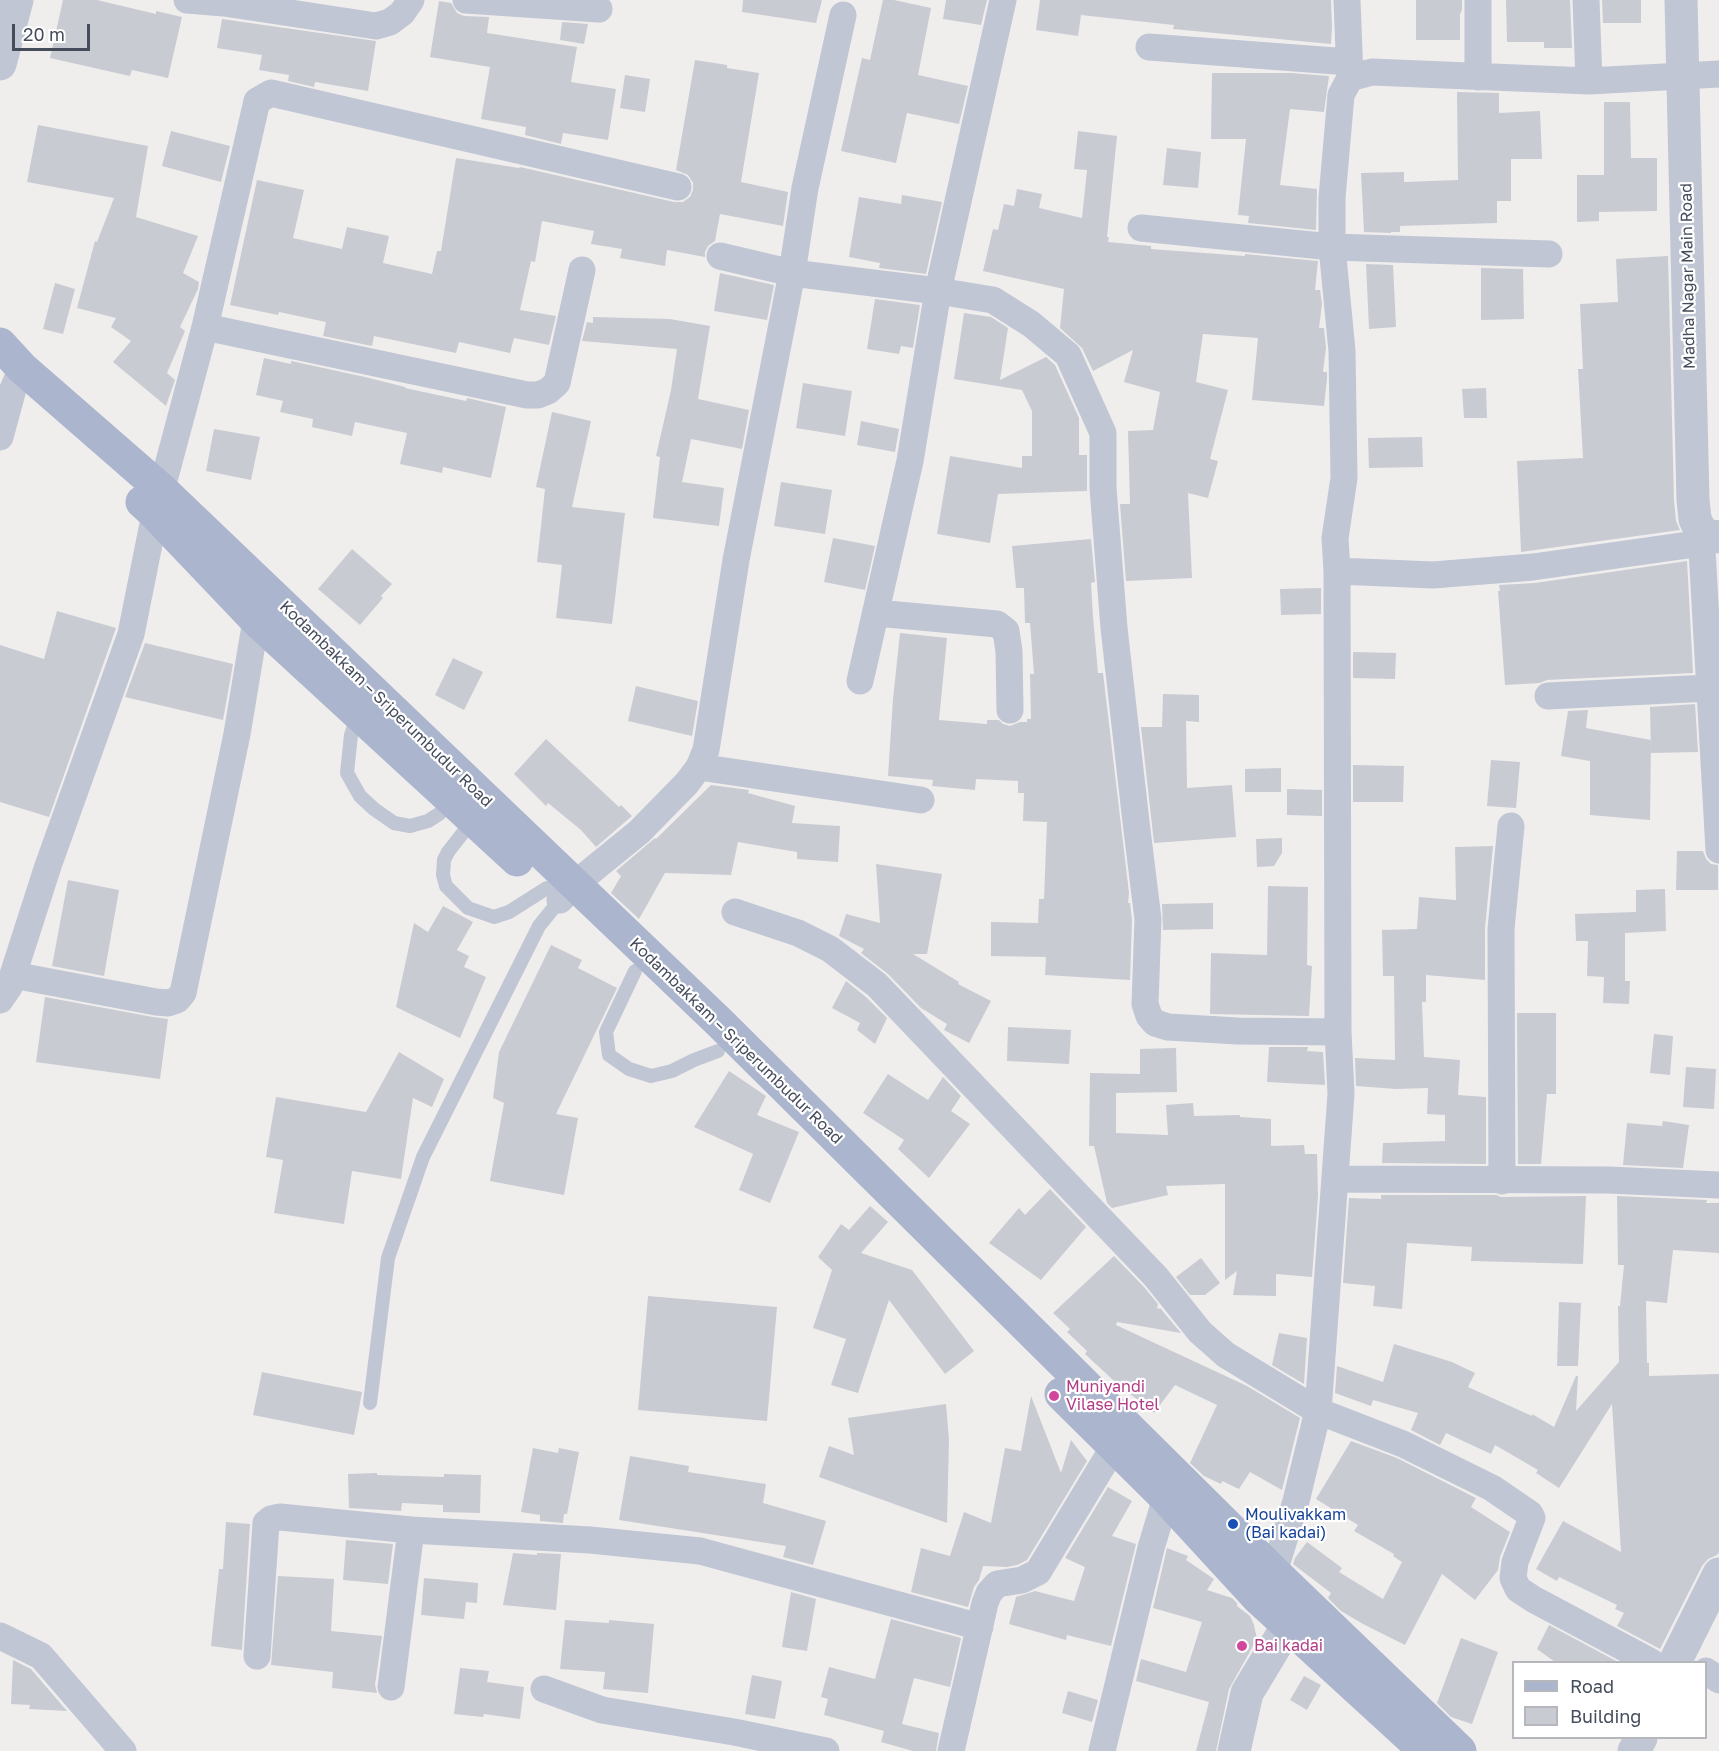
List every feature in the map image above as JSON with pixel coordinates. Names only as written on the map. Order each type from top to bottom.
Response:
[{"type":"main road","name":"Kodambakkam – Sriperumbudur Road","points":[[0,344],[12,377],[158,502],[560,891],[634,971],[769,1097],[824,1155],[1120,1437],[1166,1498],[1298,1615],[1460,1751]]},
{"type":"main road","name":"Kodambakkam – Sriperumbudur Road","points":[[158,502],[256,620],[463,810],[719,1022],[1266,1585]]},
{"type":"main road","name":"Kodambakkam – Sriperumbudur Road","points":[[1298,1615],[1425,1751]]},
{"type":"street","points":[[0,64],[17,0]]},
{"type":"street","points":[[187,0],[224,3],[376,26],[390,22],[402,13],[411,0]]},
{"type":"street","points":[[466,0],[599,9]]},
{"type":"street","points":[[861,681],[910,461],[938,291],[1003,0]]},
{"type":"street","points":[[1266,1585],[1296,1502],[1318,1411],[1341,1094],[1338,1032],[1335,538],[1344,478],[1342,351],[1332,247],[1332,198],[1341,95],[1349,70],[1347,0]]},
{"type":"street","points":[[1478,0],[1478,77]]},
{"type":"street","points":[[1586,0],[1589,81]]},
{"type":"street","name":"Madha Nagar Main Road","points":[[1681,0],[1693,500],[1695,519],[1707,537]]},
{"type":"street","points":[[560,891],[639,832],[687,783],[699,767],[706,750],[736,560],[792,273],[805,188],[843,15]]},
{"type":"street","points":[[1149,47],[1372,72],[1589,81],[1719,74]]},
{"type":"street","points":[[0,1000],[9,987],[48,866],[132,634],[158,502],[205,327],[257,101],[271,93],[678,187]]},
{"type":"street","points":[[1141,228],[1332,247],[1549,254]]},
{"type":"street","points":[[720,256],[792,273],[993,300],[1031,324],[1068,354],[1103,433],[1103,488],[1114,628],[1148,919],[1145,1004],[1149,1016],[1155,1023],[1168,1027],[1238,1031],[1338,1032]]},
{"type":"street","points":[[205,327],[527,395],[538,395],[548,391],[557,383],[582,270]]},
{"type":"street","points":[[0,437],[12,377]]},
{"type":"street","points":[[1337,571],[1433,576],[1533,567],[1707,537],[1709,688],[1719,850]]},
{"type":"street","points":[[876,613],[997,624],[1006,631],[1009,651],[1010,710]]},
{"type":"street","points":[[13,975],[156,1002],[168,1003],[177,1000],[183,993],[237,734],[256,620]]},
{"type":"street","points":[[1548,696],[1709,688]]},
{"type":"street","points":[[699,767],[921,800]]},
{"type":"street","points":[[1502,1181],[1501,929],[1511,826]]},
{"type":"street","points":[[735,912],[798,933],[830,949],[877,985],[1156,1277],[1200,1332],[1226,1355],[1318,1411],[1403,1444],[1492,1488],[1530,1514],[1532,1518],[1515,1562],[1513,1578],[1518,1588],[1533,1599],[1678,1661]]},
{"type":"street","points":[[1335,1179],[1609,1180],[1719,1185]]},
{"type":"street","points":[[951,1751],[989,1593],[997,1584],[1022,1580],[1038,1572],[1120,1437]]},
{"type":"street","points":[[1102,1751],[1151,1548],[1166,1498]]},
{"type":"street","points":[[257,1656],[266,1523],[280,1517],[411,1530],[590,1539],[700,1551],[980,1627]]},
{"type":"street","points":[[391,1687],[411,1530]]},
{"type":"street","points":[[1680,1661],[1719,1574]]},
{"type":"street","points":[[1234,1751],[1246,1693],[1298,1615]]},
{"type":"street","points":[[0,1636],[41,1656],[100,1739],[123,1751]]},
{"type":"street","points":[[544,1689],[602,1710],[734,1732],[826,1751]]},
{"type":"lane","points":[[358,714],[351,735],[347,773],[360,796],[374,809],[394,823],[410,826],[428,821],[439,814],[463,810],[444,861],[443,875],[446,886],[468,909],[494,917],[560,891]]},
{"type":"lane","points":[[370,1403],[388,1258],[423,1157],[539,926],[560,891]]},
{"type":"lane","points":[[634,971],[606,1032],[609,1055],[629,1069],[651,1076],[672,1071],[718,1051]]},
{"type":"building","points":[[63,0],[97,0],[156,14],[156,11],[182,17],[168,78],[132,70],[130,76],[50,58]]},
{"type":"building","points":[[743,0],[822,0],[816,23],[742,12]]},
{"type":"building","points":[[883,0],[894,0],[931,8],[918,75],[968,86],[959,124],[907,113],[896,163],[841,151],[862,58],[870,60]]},
{"type":"building","points":[[946,0],[987,0],[981,25],[943,19]]},
{"type":"building","points":[[1040,0],[1331,0],[1331,44],[1173,29],[1174,25],[1081,15],[1078,36],[1036,30]]},
{"type":"building","points":[[1416,0],[1462,0],[1460,40],[1416,40]]},
{"type":"building","points":[[1506,0],[1570,0],[1572,48],[1544,48],[1544,42],[1507,42]]},
{"type":"building","points":[[1602,0],[1641,0],[1641,23],[1603,23]]},
{"type":"building","points":[[439,1],[451,3],[457,13],[464,16],[489,17],[487,33],[577,47],[571,82],[616,89],[608,140],[563,133],[561,144],[525,135],[526,127],[481,119],[490,67],[430,57]]},
{"type":"building","points":[[222,19],[376,41],[368,91],[315,82],[314,87],[288,81],[289,75],[259,70],[262,55],[217,48]]},
{"type":"building","points":[[562,22],[588,24],[584,44],[560,40]]},
{"type":"building","points":[[695,60],[759,73],[741,182],[788,192],[783,226],[720,214],[715,241],[708,246],[705,257],[667,250],[665,266],[620,258],[622,249],[591,244],[594,231],[542,221],[535,262],[531,261],[520,310],[556,316],[549,345],[514,338],[510,353],[459,342],[456,353],[374,336],[372,346],[323,336],[326,322],[230,305],[257,180],[304,190],[293,238],[342,249],[347,227],[389,236],[383,263],[432,274],[437,251],[441,251],[456,158],[520,167],[674,202],[683,202],[690,197],[693,183],[688,175],[676,170]]},
{"type":"building","points":[[1212,73],[1291,73],[1329,76],[1324,112],[1290,109],[1280,185],[1317,189],[1316,230],[1248,223],[1249,216],[1238,215],[1246,139],[1211,139]]},
{"type":"building","points":[[625,75],[650,79],[645,112],[620,108]]},
{"type":"building","points":[[1457,92],[1499,93],[1499,113],[1540,111],[1542,159],[1511,159],[1511,201],[1497,201],[1497,223],[1400,226],[1400,232],[1364,232],[1361,173],[1404,172],[1404,182],[1458,180]]},
{"type":"building","points":[[1604,102],[1630,102],[1631,158],[1657,158],[1657,211],[1599,212],[1599,221],[1577,222],[1577,175],[1604,175]]},
{"type":"building","points":[[38,125],[148,146],[136,217],[198,236],[183,273],[199,282],[198,289],[180,327],[185,331],[167,373],[175,380],[166,406],[113,362],[131,341],[111,327],[116,318],[77,308],[95,241],[97,242],[114,198],[27,182]]},
{"type":"building","points":[[171,131],[230,146],[221,182],[162,166]]},
{"type":"building","points":[[1078,131],[1117,136],[1108,242],[1151,246],[1151,249],[1318,261],[1315,290],[1320,290],[1322,304],[1319,328],[1324,328],[1326,348],[1323,372],[1327,372],[1324,406],[1252,400],[1258,338],[1203,334],[1196,382],[1228,390],[1210,459],[1218,461],[1208,498],[1188,493],[1192,578],[1126,581],[1120,504],[1130,504],[1128,431],[1153,430],[1160,392],[1124,382],[1133,350],[1093,371],[1082,348],[1060,328],[1064,289],[983,271],[993,229],[998,230],[1004,204],[1014,206],[1017,189],[1042,194],[1039,208],[1082,218],[1087,170],[1074,169]]},
{"type":"building","points":[[1167,148],[1201,152],[1198,188],[1163,185]]},
{"type":"building","points":[[902,195],[942,202],[926,274],[879,268],[880,263],[849,257],[859,197],[901,204]]},
{"type":"building","points":[[1668,256],[1674,501],[1676,521],[1680,530],[1521,552],[1517,461],[1583,458],[1578,369],[1583,369],[1580,304],[1618,302],[1616,259]]},
{"type":"building","points":[[1366,264],[1393,265],[1396,327],[1369,329]]},
{"type":"building","points":[[1481,268],[1523,269],[1524,319],[1481,320]]},
{"type":"building","points":[[720,273],[774,285],[767,320],[714,311]]},
{"type":"building","points":[[55,283],[75,289],[63,334],[43,329]]},
{"type":"building","points":[[875,299],[920,305],[913,348],[901,346],[899,354],[867,349]]},
{"type":"building","points":[[964,313],[991,317],[1008,328],[1000,380],[1046,357],[1055,365],[1079,418],[1079,455],[1087,455],[1087,491],[998,494],[990,543],[937,534],[950,456],[1022,468],[1022,456],[1032,456],[1032,411],[1022,390],[954,379]]},
{"type":"building","points":[[593,317],[670,319],[710,326],[698,399],[749,410],[742,449],[691,439],[682,482],[724,488],[719,526],[653,518],[660,457],[656,456],[671,390],[677,349],[582,341],[587,322],[593,323]]},
{"type":"building","points":[[264,358],[291,364],[291,361],[405,388],[506,407],[491,478],[443,467],[442,473],[400,464],[407,433],[355,422],[352,436],[312,427],[313,419],[280,412],[283,401],[256,395]]},
{"type":"building","points":[[803,383],[852,391],[845,436],[796,428]]},
{"type":"building","points":[[1486,388],[1487,418],[1464,418],[1462,389]]},
{"type":"building","points":[[552,412],[591,421],[572,507],[625,513],[612,624],[556,618],[562,565],[537,562],[545,489],[536,487]]},
{"type":"building","points":[[861,421],[899,429],[895,452],[857,445]]},
{"type":"building","points":[[214,429],[260,437],[251,480],[206,471]]},
{"type":"building","points":[[1422,437],[1423,467],[1369,468],[1368,438]]},
{"type":"building","points":[[781,482],[832,490],[825,534],[774,526]]},
{"type":"building","points":[[833,538],[875,546],[865,590],[824,582]]},
{"type":"building","points":[[1091,539],[1095,582],[1091,583],[1098,673],[1103,673],[1129,893],[1128,903],[1130,903],[1132,920],[1130,980],[1045,975],[1046,957],[991,956],[991,922],[1038,923],[1039,899],[1044,899],[1047,822],[1023,821],[1024,793],[1018,793],[1018,781],[976,779],[975,790],[932,786],[933,780],[888,776],[900,633],[947,638],[939,720],[987,724],[987,720],[999,720],[1010,726],[1027,722],[1027,719],[1031,719],[1030,674],[1034,674],[1030,623],[1025,623],[1024,588],[1016,588],[1012,546]]},
{"type":"building","points":[[352,549],[392,584],[360,625],[318,589]]},
{"type":"building","points":[[1687,561],[1693,673],[1547,680],[1540,683],[1505,685],[1499,585],[1535,583]]},
{"type":"building","points":[[1321,588],[1321,614],[1281,615],[1280,589]]},
{"type":"building","points":[[57,611],[116,628],[49,817],[0,802],[0,645],[44,659]]},
{"type":"building","points":[[145,643],[233,664],[223,720],[125,697]]},
{"type":"building","points":[[1353,652],[1396,653],[1395,679],[1353,678]]},
{"type":"building","points":[[453,658],[483,672],[464,710],[435,695]]},
{"type":"building","points":[[636,686],[698,701],[692,736],[628,721]]},
{"type":"building","points":[[1163,694],[1199,695],[1199,722],[1186,721],[1187,788],[1232,785],[1236,837],[1154,843],[1141,727],[1162,727]]},
{"type":"building","points":[[1695,704],[1698,752],[1651,753],[1650,707]]},
{"type":"building","points":[[1588,710],[1586,728],[1651,740],[1650,820],[1590,815],[1590,761],[1561,756],[1568,711]]},
{"type":"building","points":[[546,739],[619,807],[621,805],[632,816],[596,847],[581,830],[548,803],[546,806],[514,774]]},
{"type":"building","points":[[1491,760],[1520,762],[1516,808],[1487,806]]},
{"type":"building","points":[[1353,765],[1404,766],[1403,802],[1353,802]]},
{"type":"building","points":[[1281,768],[1281,792],[1245,792],[1245,769]]},
{"type":"building","points":[[711,785],[749,790],[748,793],[795,806],[792,823],[840,826],[838,862],[797,859],[797,852],[738,842],[731,875],[665,873],[639,919],[611,893],[621,876],[616,871],[656,839]]},
{"type":"building","points":[[1287,789],[1322,790],[1322,816],[1287,815]]},
{"type":"building","points":[[1282,838],[1282,853],[1274,866],[1257,867],[1256,839]]},
{"type":"building","points":[[1493,846],[1485,928],[1485,980],[1426,975],[1426,1002],[1422,1002],[1424,1057],[1460,1060],[1458,1095],[1486,1097],[1486,1164],[1382,1163],[1383,1143],[1445,1141],[1445,1115],[1427,1114],[1428,1088],[1396,1089],[1356,1086],[1355,1058],[1395,1060],[1394,976],[1383,976],[1382,930],[1417,929],[1419,897],[1456,900],[1455,847]]},
{"type":"building","points":[[1677,851],[1703,851],[1711,864],[1718,865],[1718,890],[1676,890]]},
{"type":"building","points":[[876,864],[942,874],[927,954],[913,954],[959,982],[958,984],[991,1001],[969,1043],[944,1030],[947,1024],[921,1008],[888,974],[861,953],[864,949],[839,936],[846,914],[880,923]]},
{"type":"building","points":[[68,880],[119,890],[104,976],[52,966]]},
{"type":"building","points":[[1268,886],[1308,887],[1307,965],[1312,966],[1309,1016],[1210,1014],[1211,953],[1267,955]]},
{"type":"building","points":[[1665,889],[1666,931],[1625,933],[1625,981],[1630,981],[1629,1004],[1603,1003],[1604,977],[1587,976],[1588,941],[1576,941],[1575,914],[1636,912],[1636,890]]},
{"type":"building","points":[[1213,903],[1213,929],[1163,930],[1162,904]]},
{"type":"building","points":[[443,906],[473,922],[457,950],[469,956],[464,967],[486,977],[460,1038],[396,1007],[414,923],[428,932]]},
{"type":"building","points":[[551,945],[582,960],[578,968],[617,988],[556,1114],[578,1118],[564,1195],[490,1181],[504,1103],[493,1098],[499,1052]]},
{"type":"building","points":[[846,981],[887,1018],[875,1044],[857,1030],[860,1023],[832,1008]]},
{"type":"building","points":[[45,997],[168,1019],[160,1079],[36,1062]]},
{"type":"building","points":[[1517,1013],[1556,1013],[1556,1094],[1547,1094],[1541,1164],[1518,1164]]},
{"type":"building","points":[[1008,1027],[1071,1030],[1069,1064],[1007,1061]]},
{"type":"building","points":[[1654,1034],[1673,1036],[1670,1075],[1650,1073]]},
{"type":"building","points":[[1269,1047],[1308,1047],[1307,1051],[1323,1052],[1325,1085],[1267,1082]]},
{"type":"building","points":[[1176,1048],[1177,1092],[1116,1093],[1116,1133],[1168,1135],[1166,1105],[1193,1103],[1194,1116],[1240,1115],[1240,1117],[1271,1119],[1271,1146],[1304,1145],[1305,1154],[1317,1154],[1318,1196],[1312,1277],[1276,1274],[1276,1296],[1233,1295],[1237,1271],[1225,1280],[1225,1184],[1166,1186],[1168,1195],[1112,1208],[1107,1203],[1094,1146],[1089,1146],[1090,1073],[1140,1074],[1140,1049]]},
{"type":"building","points":[[399,1052],[444,1079],[432,1107],[413,1098],[401,1179],[352,1171],[344,1224],[274,1213],[283,1160],[266,1157],[276,1097],[366,1112]]},
{"type":"building","points":[[1686,1067],[1716,1069],[1714,1109],[1683,1107]]},
{"type":"building","points":[[729,1071],[766,1096],[757,1115],[799,1132],[770,1203],[739,1190],[753,1154],[694,1127]]},
{"type":"building","points":[[888,1074],[928,1100],[943,1077],[961,1096],[951,1111],[970,1124],[929,1178],[898,1149],[904,1140],[863,1113]]},
{"type":"building","points":[[1663,1121],[1689,1125],[1683,1168],[1623,1165],[1627,1123],[1662,1126]]},
{"type":"building","points":[[1050,1189],[1086,1227],[1041,1280],[989,1243],[1019,1208],[1025,1215]]},
{"type":"building","points":[[1381,1195],[1586,1196],[1583,1264],[1471,1261],[1472,1247],[1407,1243],[1402,1309],[1373,1306],[1375,1286],[1343,1283],[1349,1198],[1381,1199]]},
{"type":"building","points":[[1617,1196],[1707,1200],[1706,1203],[1719,1203],[1719,1253],[1673,1250],[1667,1303],[1646,1301],[1649,1376],[1719,1374],[1719,1552],[1702,1566],[1660,1649],[1617,1626],[1624,1613],[1615,1609],[1617,1605],[1559,1577],[1557,1581],[1536,1569],[1563,1521],[1621,1552],[1612,1404],[1559,1488],[1536,1473],[1538,1470],[1495,1445],[1491,1454],[1446,1433],[1440,1445],[1411,1430],[1418,1413],[1373,1400],[1371,1406],[1335,1393],[1337,1366],[1383,1382],[1394,1344],[1452,1362],[1475,1373],[1468,1387],[1532,1416],[1532,1414],[1554,1427],[1576,1376],[1578,1376],[1576,1411],[1619,1362],[1618,1306],[1620,1306],[1624,1265],[1618,1265]]},
{"type":"building","points":[[870,1206],[888,1222],[861,1253],[912,1270],[974,1351],[945,1374],[889,1300],[858,1393],[831,1385],[846,1339],[813,1328],[832,1270],[818,1257],[841,1224],[849,1230]]},
{"type":"building","points":[[1114,1256],[1144,1287],[1158,1304],[1157,1308],[1161,1309],[1181,1333],[1117,1322],[1116,1325],[1247,1386],[1300,1418],[1282,1490],[1250,1472],[1239,1489],[1204,1476],[1190,1463],[1217,1405],[1175,1385],[1154,1413],[1085,1354],[1087,1351],[1067,1332],[1070,1329],[1053,1313]]},
{"type":"building","points":[[1201,1258],[1220,1283],[1205,1295],[1190,1295],[1176,1277]]},
{"type":"building","points":[[648,1296],[777,1307],[767,1421],[638,1410]]},
{"type":"building","points":[[1559,1302],[1581,1303],[1578,1366],[1557,1366]]},
{"type":"building","points":[[1279,1333],[1307,1338],[1304,1384],[1272,1365]]},
{"type":"building","points":[[262,1372],[362,1392],[354,1435],[253,1415]]},
{"type":"building","points":[[1031,1396],[1061,1473],[1071,1440],[1087,1461],[1027,1560],[1007,1567],[983,1566],[968,1607],[911,1592],[921,1548],[950,1556],[964,1512],[991,1523],[1005,1448],[1021,1451]]},
{"type":"building","points":[[946,1404],[949,1440],[947,1523],[819,1477],[829,1446],[854,1455],[848,1418]]},
{"type":"building","points":[[1351,1441],[1397,1458],[1476,1498],[1471,1507],[1510,1532],[1500,1557],[1498,1570],[1475,1600],[1442,1574],[1405,1645],[1341,1611],[1328,1598],[1331,1593],[1293,1564],[1307,1542],[1342,1568],[1339,1572],[1383,1599],[1402,1562],[1393,1556],[1394,1554],[1354,1531],[1358,1525],[1316,1499]]},
{"type":"building","points":[[533,1448],[558,1453],[559,1448],[579,1452],[567,1514],[564,1514],[563,1523],[540,1521],[540,1515],[521,1512]]},
{"type":"building","points":[[630,1456],[689,1466],[688,1472],[766,1484],[763,1503],[826,1521],[813,1565],[783,1557],[786,1546],[619,1520]]},
{"type":"building","points":[[377,1473],[377,1475],[444,1477],[444,1474],[481,1475],[480,1513],[443,1512],[443,1505],[402,1503],[401,1511],[349,1508],[348,1474]]},
{"type":"building","points":[[1108,1487],[1132,1501],[1112,1536],[1136,1544],[1111,1646],[1067,1635],[1066,1640],[1009,1624],[1016,1597],[1035,1591],[1074,1601],[1085,1567],[1065,1558]]},
{"type":"building","points":[[226,1522],[250,1524],[242,1650],[211,1646],[219,1569],[223,1569]]},
{"type":"building","points":[[346,1540],[393,1544],[388,1584],[343,1580]]},
{"type":"building","points":[[1167,1548],[1188,1556],[1186,1560],[1214,1579],[1207,1590],[1232,1598],[1237,1606],[1250,1616],[1254,1625],[1257,1639],[1229,1689],[1216,1751],[1196,1751],[1209,1702],[1136,1681],[1141,1659],[1186,1672],[1202,1622],[1153,1608]]},
{"type":"building","points":[[513,1553],[561,1554],[556,1610],[503,1605]]},
{"type":"building","points":[[278,1576],[334,1579],[331,1631],[382,1636],[375,1685],[377,1693],[332,1688],[333,1672],[271,1665]]},
{"type":"building","points":[[424,1578],[478,1583],[477,1603],[466,1602],[464,1619],[421,1615]]},
{"type":"building","points":[[791,1592],[816,1599],[807,1651],[782,1647]]},
{"type":"building","points":[[891,1619],[961,1638],[950,1687],[914,1678],[902,1724],[939,1733],[936,1751],[913,1751],[881,1742],[884,1731],[824,1715],[828,1699],[821,1697],[829,1667],[875,1679]]},
{"type":"building","points":[[565,1620],[609,1623],[609,1620],[654,1624],[648,1693],[603,1689],[605,1672],[560,1669]]},
{"type":"building","points":[[1549,1625],[1616,1661],[1554,1661],[1537,1649]]},
{"type":"building","points":[[1461,1638],[1498,1652],[1472,1724],[1451,1717],[1437,1703]]},
{"type":"building","points":[[13,1660],[31,1669],[67,1711],[29,1709],[30,1705],[11,1704]]},
{"type":"building","points":[[460,1668],[489,1671],[487,1682],[524,1687],[520,1719],[484,1714],[483,1717],[454,1714]]},
{"type":"building","points":[[752,1675],[782,1681],[775,1719],[745,1714]]},
{"type":"building","points":[[1304,1676],[1321,1685],[1307,1710],[1290,1700]]},
{"type":"building","points":[[1068,1691],[1098,1700],[1092,1722],[1062,1713]]},
{"type":"place","name":"Muniyandi Vilase Hotel","points":[[1054,1396]]},
{"type":"place","name":"Moulivakkam (Bai kadai)","points":[[1233,1524]]},
{"type":"place","name":"Bai kadai","points":[[1242,1646]]}]
